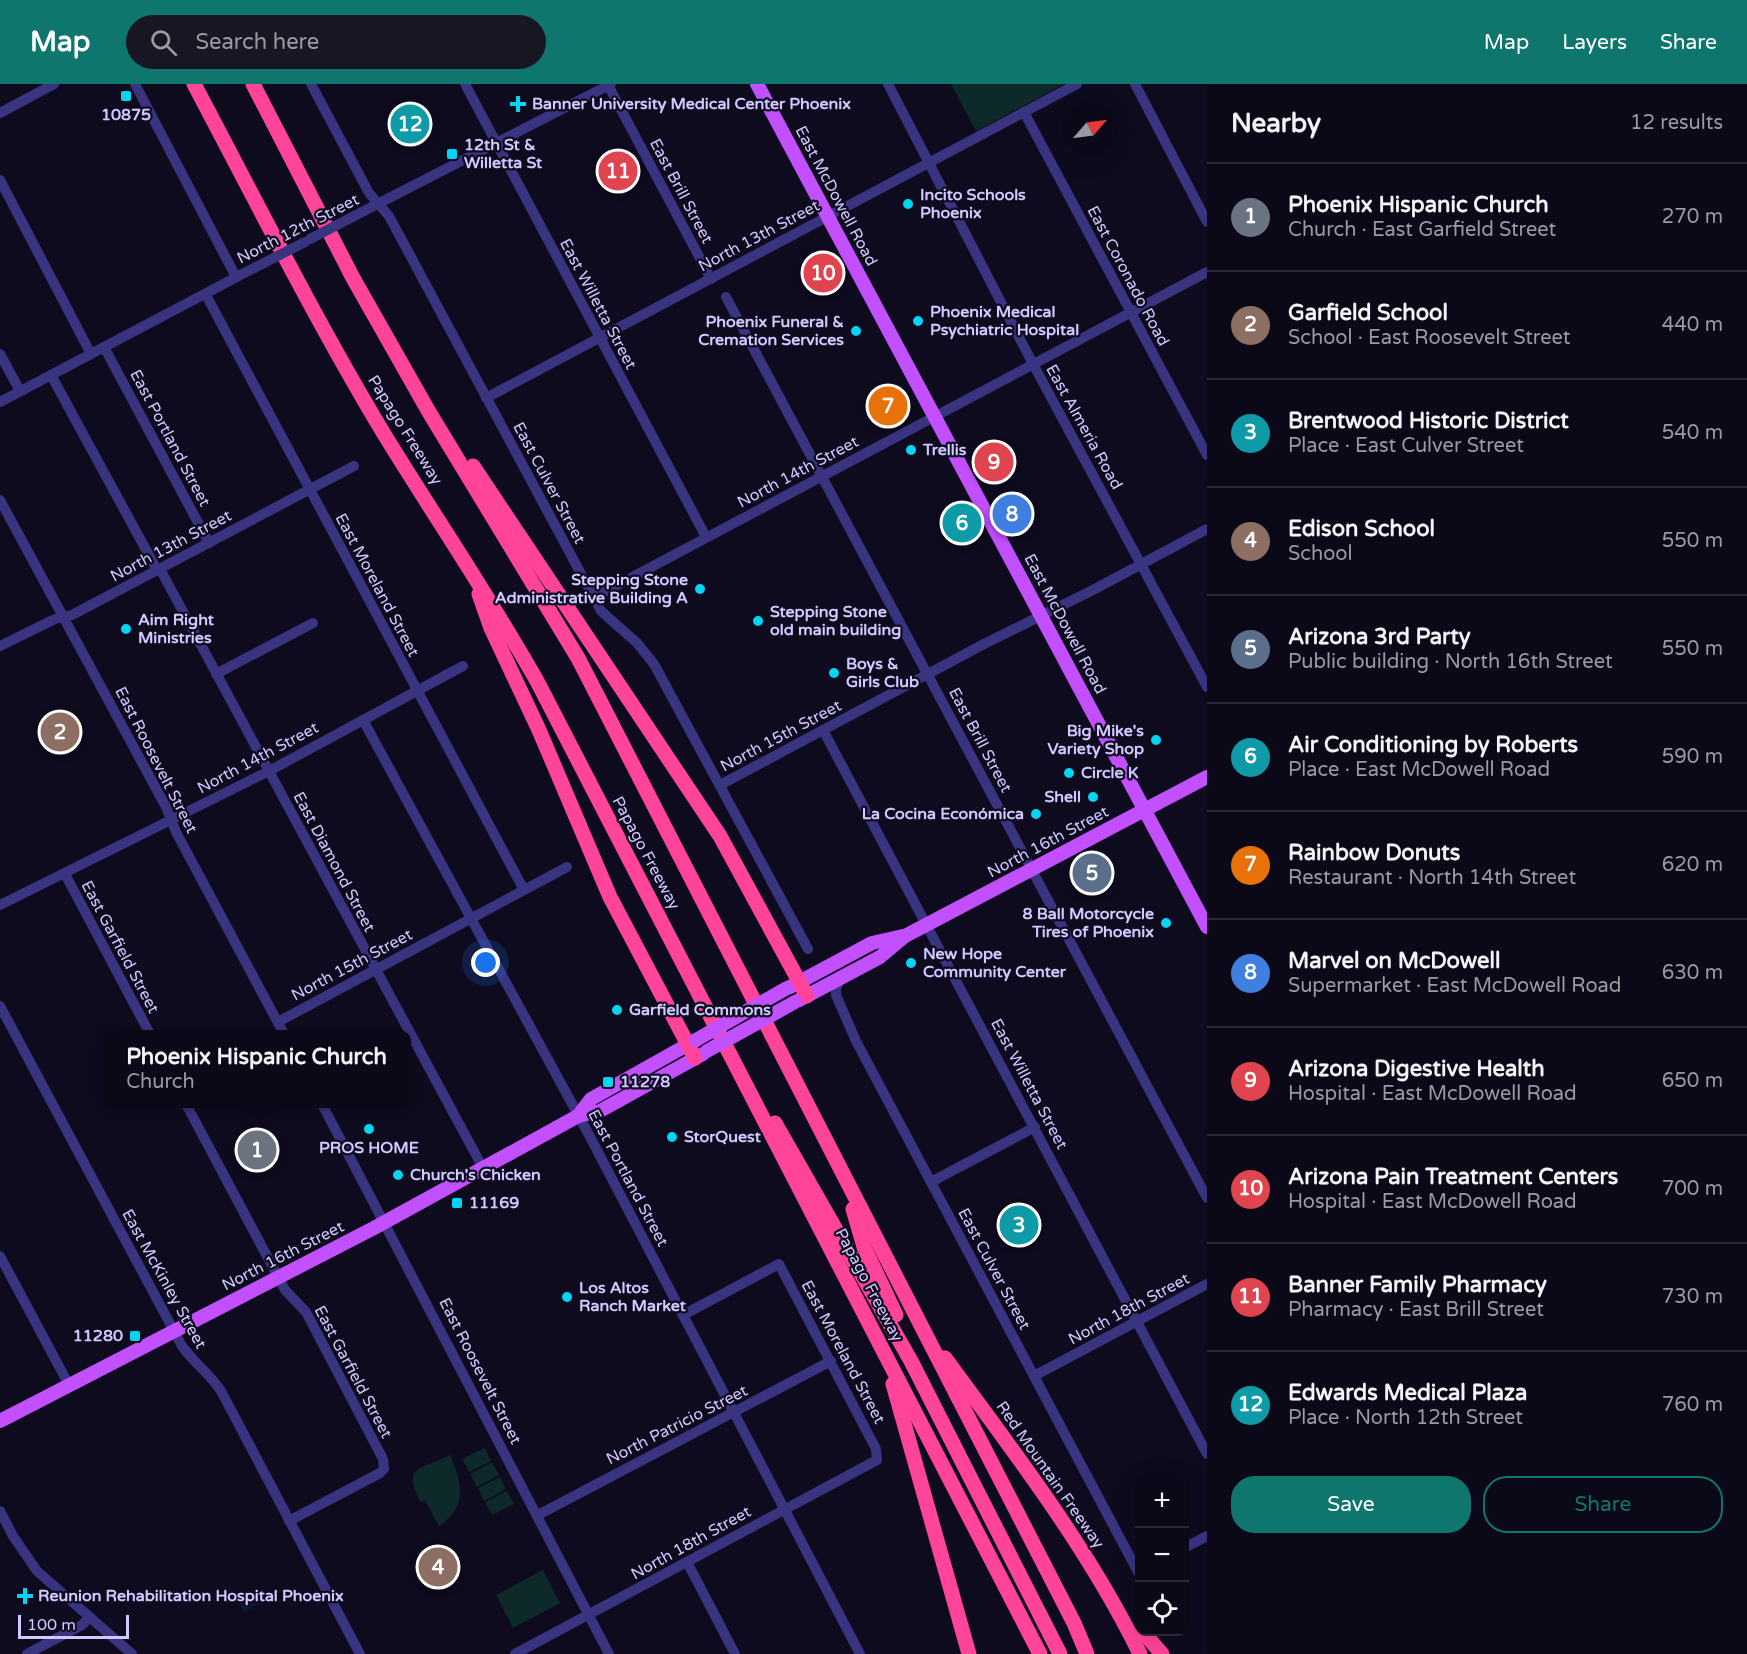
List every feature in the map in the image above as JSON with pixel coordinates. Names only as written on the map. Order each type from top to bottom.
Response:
[{"type":"highway","name":"Papago Freeway","points":[[194,84],[348,371],[537,681],[1040,1654]]},
{"type":"highway","name":"Papago Freeway","points":[[253,84],[353,278],[429,412],[578,658],[1074,1623],[1087,1654]]},
{"type":"highway","points":[[429,412],[475,468],[619,688],[709,819],[736,863],[801,999]]},
{"type":"highway","points":[[467,563],[491,628],[540,730],[605,887],[696,1048]]},
{"type":"highway","points":[[742,1076],[774,1122],[873,1293],[1069,1654]]},
{"type":"highway","points":[[843,1174],[864,1247],[1060,1654]]},
{"type":"highway","name":"Red Mountain Freeway","points":[[920,1324],[1085,1557],[1112,1599],[1140,1654]]},
{"type":"highway","points":[[888,1360],[895,1398],[969,1654]]},
{"type":"highway","points":[[938,1543],[980,1654]]},
{"type":"highway","points":[[1085,1557],[1135,1620]]},
{"type":"highway","points":[[1146,1636],[1162,1654]]},
{"type":"main road","name":"East McDowell Road","points":[[756,84],[1207,927]]},
{"type":"main road","name":"North 16th Street","points":[[0,1421],[483,1168],[578,1116],[591,1100],[842,978],[880,957],[905,936],[1207,777]]},
{"type":"main road","name":"North 16th Street","points":[[696,1048],[793,985],[872,944],[905,936]]},
{"type":"street","points":[[0,113],[54,84]]},
{"type":"street","points":[[135,84],[236,277]]},
{"type":"street","name":"East Culver Street","points":[[311,84],[369,193],[389,216],[593,598],[601,611],[637,643],[654,664],[808,950]]},
{"type":"street","name":"East Willetta Street","points":[[465,84],[706,537]]},
{"type":"street","name":"East Almeria Road","points":[[888,84],[1033,364],[1207,687]]},
{"type":"street","name":"North 13th Street","points":[[486,398],[1077,84]]},
{"type":"street","points":[[1136,84],[1207,222]]},
{"type":"street","name":"North 12th Street","points":[[0,402],[206,295],[236,277],[610,85]]},
{"type":"street","name":"East Brill Street","points":[[610,85],[711,279]]},
{"type":"street","name":"East Coronado Road","points":[[1024,112],[1207,455]]},
{"type":"street","points":[[0,180],[91,354]]},
{"type":"street","name":"North 14th Street","points":[[593,598],[1207,272]]},
{"type":"street","name":"East Moreland Street","points":[[206,295],[524,890]]},
{"type":"street","name":"East Brill Street","points":[[726,297],[1207,1198]]},
{"type":"street","name":"East Portland Street","points":[[104,347],[209,543]]},
{"type":"street","points":[[0,354],[20,391]]},
{"type":"street","name":"East Diamond Street","points":[[51,375],[409,1030]]},
{"type":"street","name":"North 13th Street","points":[[0,646],[55,619],[63,618],[354,466]]},
{"type":"street","name":"East Roosevelt Street","points":[[0,500],[282,1030]]},
{"type":"street","name":"North 15th Street","points":[[720,786],[1041,614],[1207,529]]},
{"type":"street","points":[[216,674],[313,623]]},
{"type":"street","name":"North 14th Street","points":[[0,905],[269,771],[463,666]]},
{"type":"street","name":"East Portland Street","points":[[363,720],[578,1116],[860,1654]]},
{"type":"street","name":"East Willetta Street","points":[[823,730],[1207,1454]]},
{"type":"street","name":"North 15th Street","points":[[278,1022],[567,867]]},
{"type":"street","name":"East Garfield Street","points":[[65,874],[147,1030]]},
{"type":"street","name":"East Culver Street","points":[[842,978],[836,988],[838,1000],[856,1041],[1135,1565]]},
{"type":"street","name":"East McKinley Street","points":[[0,1006],[173,1331],[193,1362],[212,1378],[221,1390],[360,1654]]},
{"type":"street","name":"East Diamond Street","points":[[411,1034],[483,1168]]},
{"type":"street","name":"East Garfield Street","points":[[188,1108],[285,1290],[306,1312],[383,1459],[384,1469],[289,1521]]},
{"type":"street","name":"East Roosevelt Street","points":[[324,1108],[609,1654]]},
{"type":"street","points":[[931,1182],[1035,1127]]},
{"type":"street","points":[[0,1256],[69,1385]]},
{"type":"street","name":"East Moreland Street","points":[[683,1315],[779,1264],[878,1455]]},
{"type":"street","name":"North 18th Street","points":[[1034,1376],[1207,1284]]},
{"type":"street","name":"North Patricio Street","points":[[538,1515],[831,1361]]},
{"type":"street","name":"North 18th Street","points":[[515,1654],[874,1462],[878,1455]]},
{"type":"street","points":[[0,1511],[29,1562],[132,1654]]},
{"type":"street","points":[[1189,1546],[1207,1536]]},
{"type":"street","points":[[687,1562],[735,1654]]},
{"type":"street","points":[[27,1654],[81,1625],[90,1617]]},
{"type":"green space","points":[[951,84],[1064,84],[976,131]]},
{"type":"green space","points":[[485,1448],[491,1461],[469,1472],[462,1459]]},
{"type":"green space","points":[[450,1455],[457,1475],[460,1494],[455,1511],[439,1526],[425,1500],[421,1502],[413,1481],[417,1470]]},
{"type":"green space","points":[[492,1462],[499,1475],[477,1487],[470,1474]]},
{"type":"green space","points":[[500,1477],[506,1489],[484,1501],[478,1488]]},
{"type":"green space","points":[[507,1491],[514,1504],[492,1515],[485,1502]]},
{"type":"green space","points":[[543,1570],[560,1603],[513,1628],[496,1595]]},
{"type":"water","points":[[253,1594],[258,1604],[244,1612],[239,1601]]},
{"type":"place","name":"10875","points":[[126,96]]},
{"type":"place","name":"Banner University Medical Center Phoenix","points":[[518,104]]},
{"type":"place","name":"Edwards Medical Plaza","points":[[410,124]]},
{"type":"place","name":"12th St & Willetta St","points":[[452,154]]},
{"type":"place","name":"Banner Family Pharmacy","points":[[618,171]]},
{"type":"place","name":"Incito Schools Phoenix","points":[[908,204]]},
{"type":"place","name":"Arizona Pain Treatment Centers","points":[[823,273]]},
{"type":"place","name":"Phoenix Medical Psychiatric Hospital","points":[[918,321]]},
{"type":"place","name":"Phoenix Funeral & Cremation Services","points":[[856,331]]},
{"type":"place","name":"Rainbow Donuts","points":[[888,406]]},
{"type":"place","name":"Trellis","points":[[911,450]]},
{"type":"place","name":"Arizona Digestive Health","points":[[994,462]]},
{"type":"place","name":"Marvel on McDowell","points":[[1012,514]]},
{"type":"place","name":"Air Conditioning by Roberts","points":[[962,523]]},
{"type":"place","name":"Stepping Stone Administrative Building A","points":[[700,589]]},
{"type":"place","name":"Stepping Stone old main building","points":[[758,621]]},
{"type":"place","name":"Aim Right Ministries","points":[[126,629]]},
{"type":"place","name":"Boys & Girls Club","points":[[834,673]]},
{"type":"place","name":"Garfield School","points":[[60,732]]},
{"type":"place","name":"Big Mike's Variety Shop","points":[[1156,740]]},
{"type":"place","name":"Circle K","points":[[1069,773]]},
{"type":"place","name":"Shell","points":[[1093,797]]},
{"type":"place","name":"La Cocina Económica","points":[[1036,814]]},
{"type":"place","name":"Arizona 3rd Party","points":[[1092,873]]},
{"type":"place","name":"8 Ball Motorcycle Tires of Phoenix","points":[[1166,923]]},
{"type":"place","name":"New Hope Community Center","points":[[911,963]]},
{"type":"place","name":"Garfield Commons","points":[[617,1010]]},
{"type":"place","name":"11278","points":[[608,1082]]},
{"type":"place","name":"PROS HOME","points":[[369,1129]]},
{"type":"place","name":"StorQuest","points":[[672,1137]]},
{"type":"place","name":"Phoenix Hispanic Church","points":[[257,1150]]},
{"type":"place","name":"Church's Chicken","points":[[398,1175]]},
{"type":"place","name":"11169","points":[[457,1203]]},
{"type":"place","name":"Brentwood Historic District","points":[[1019,1225]]},
{"type":"place","name":"Los Altos Ranch Market","points":[[567,1297]]},
{"type":"place","name":"11280","points":[[135,1336]]},
{"type":"place","name":"Edison School","points":[[438,1567]]},
{"type":"place","name":"Reunion Rehabilitation Hospital Phoenix","points":[[25,1596]]}]
